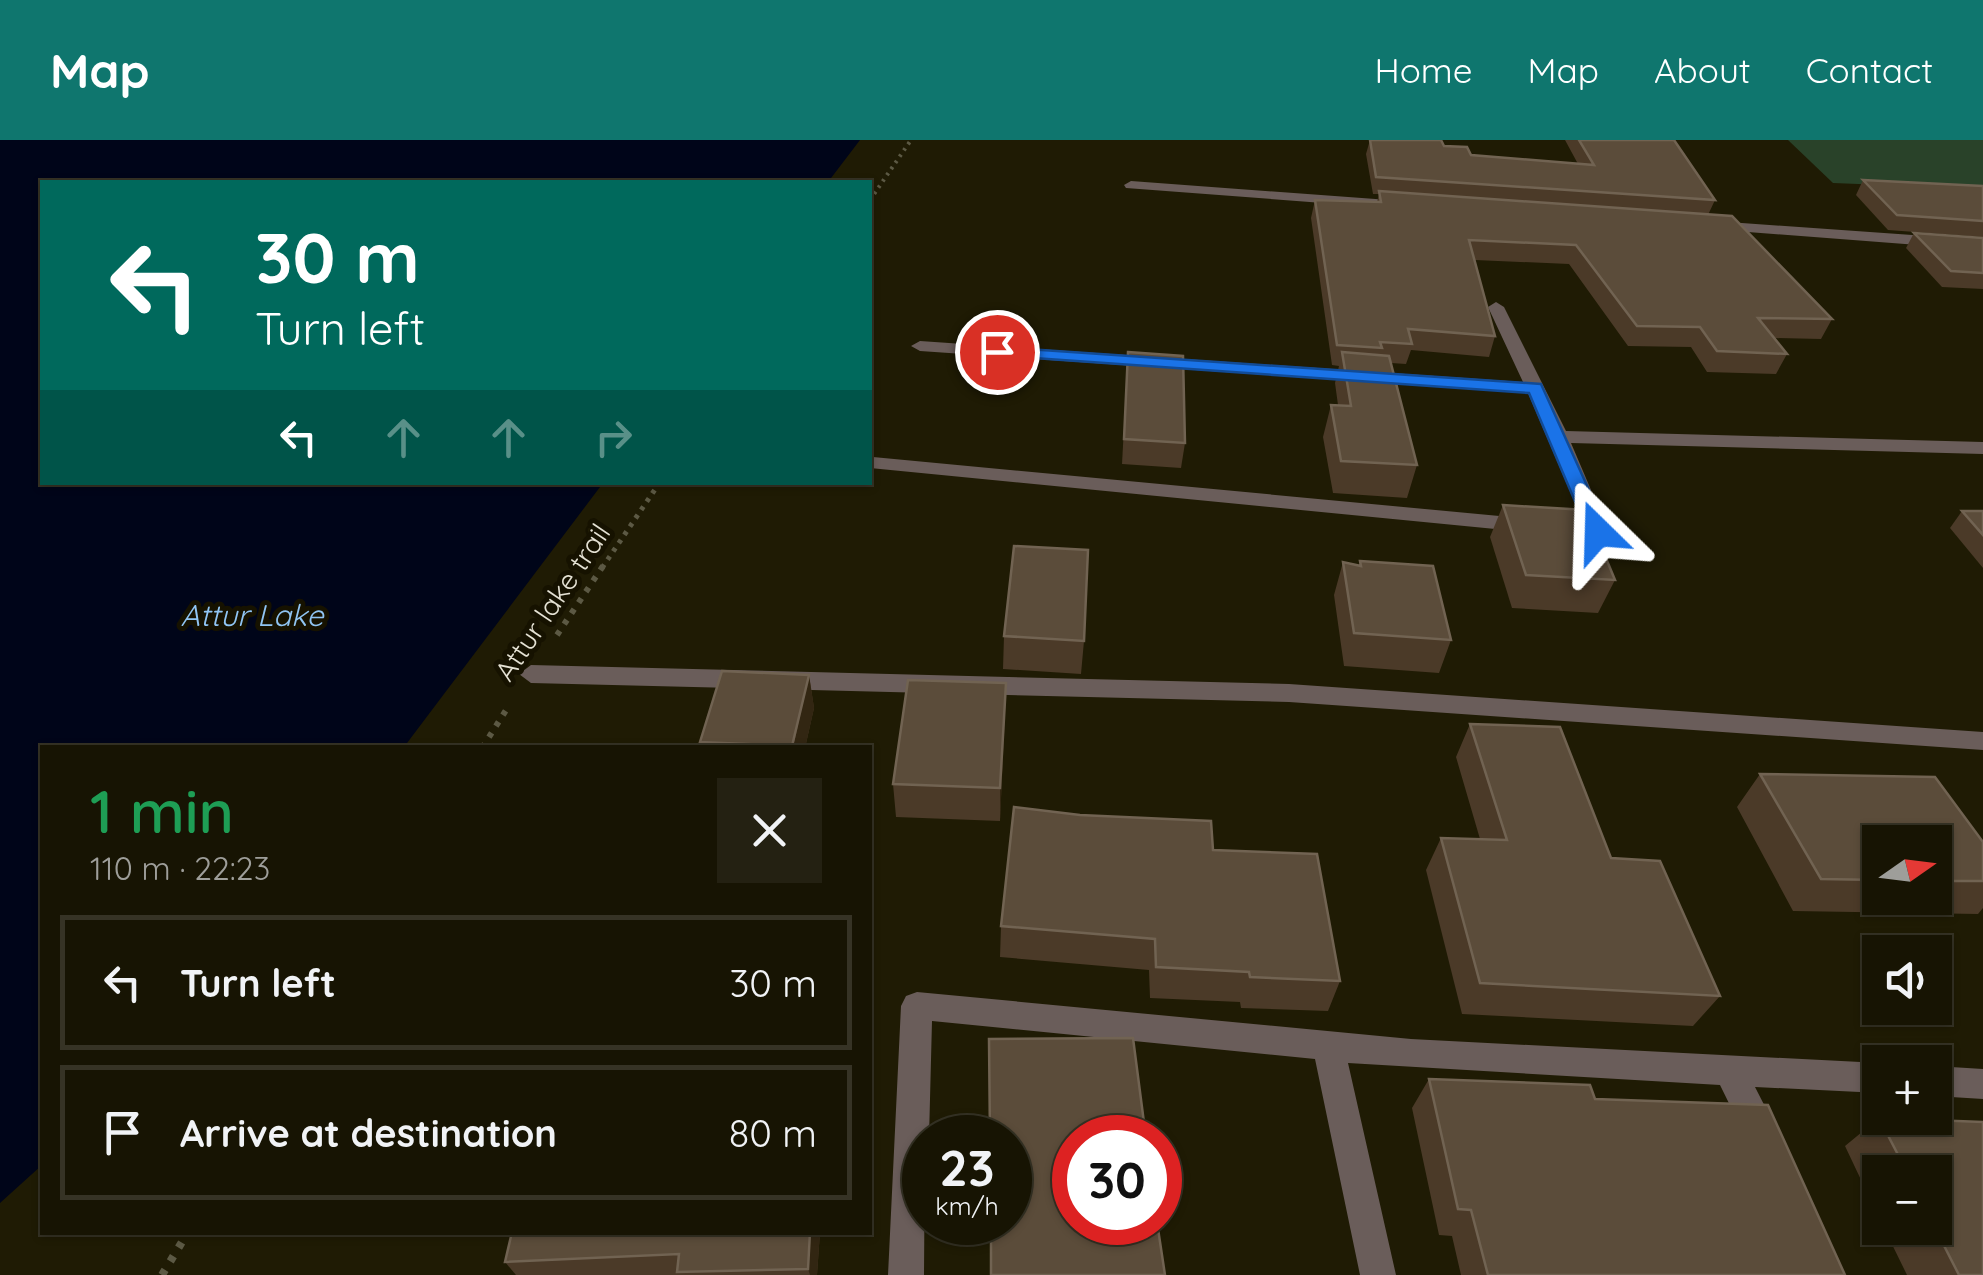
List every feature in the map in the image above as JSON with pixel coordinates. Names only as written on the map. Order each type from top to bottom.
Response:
[{"type":"street","points":[[1130,185],[1408,205]]},
{"type":"street","points":[[1706,226],[1983,245]]},
{"type":"street","points":[[874,462],[1598,532],[1559,437],[1496,307]]},
{"type":"street","points":[[920,346],[1536,388]]},
{"type":"street","points":[[1559,437],[1983,448]]},
{"type":"street","points":[[531,674],[1289,692],[1983,741]]},
{"type":"street","points":[[906,1275],[917,1006],[1328,1046],[1862,1077]]},
{"type":"street","points":[[1328,1046],[1378,1275]]},
{"type":"street","points":[[1730,1070],[1773,1155]]},
{"type":"street","points":[[1952,1082],[1983,1084]]},
{"type":"path","points":[[872,197],[912,140]]},
{"type":"path","name":"Attur lake trail","points":[[484,745],[658,485]]},
{"type":"path","points":[[162,1275],[186,1235]]},
{"type":"green space","points":[[1788,140],[1983,140],[1983,189],[1833,183]]},
{"type":"water","name":"Attur Lake","points":[[0,140],[860,140],[830,180],[40,180],[40,485],[601,485],[406,745],[40,745],[40,1167],[0,1203]]},
{"type":"building","points":[[1370,140],[1441,140],[1444,146],[1467,147],[1471,155],[1594,165],[1579,140],[1674,140],[1715,200],[1376,177]]},
{"type":"building","points":[[1863,180],[1983,186],[1983,221],[1897,215]]},
{"type":"building","points":[[1379,191],[1732,216],[1832,319],[1758,318],[1787,354],[1717,351],[1700,327],[1637,326],[1576,245],[1469,240],[1495,336],[1408,329],[1412,344],[1380,342],[1382,348],[1337,345],[1315,200],[1381,202]]},
{"type":"building","points":[[1914,233],[1983,238],[1983,273],[1951,271]]},
{"type":"building","points":[[1128,352],[1183,356],[1185,443],[1124,439]]},
{"type":"building","points":[[1342,352],[1389,356],[1417,465],[1341,461],[1331,405],[1351,406]]},
{"type":"building","points":[[1503,505],[1586,510],[1615,580],[1526,575]]},
{"type":"building","points":[[1962,511],[1983,511],[1983,535]]},
{"type":"building","points":[[1014,546],[1088,550],[1084,641],[1004,636]]},
{"type":"building","points":[[1360,561],[1433,566],[1451,640],[1354,633],[1343,562],[1361,566]]},
{"type":"building","points":[[722,671],[809,675],[792,745],[700,742]]},
{"type":"building","points":[[908,680],[1006,683],[1000,788],[893,784]]},
{"type":"building","points":[[1470,724],[1560,727],[1611,858],[1660,861],[1720,996],[1480,983],[1441,838],[1507,840]]},
{"type":"building","points":[[1760,774],[1935,777],[1983,842],[1983,881],[1952,881],[1952,825],[1862,825],[1862,880],[1821,879]]},
{"type":"building","points":[[1014,807],[1080,815],[1211,821],[1213,850],[1317,854],[1340,981],[1156,967],[1155,939],[1001,926]]},
{"type":"building","points":[[1133,1038],[1143,1115],[1052,1115],[1052,1245],[1160,1245],[1165,1275],[991,1275],[991,1245],[1032,1245],[1032,1115],[990,1115],[989,1039]]},
{"type":"building","points":[[1429,1079],[1590,1085],[1595,1099],[1768,1105],[1845,1275],[1488,1275],[1471,1210],[1458,1209]]},
{"type":"building","points":[[1952,1121],[1983,1122],[1983,1275],[1959,1275],[1944,1245],[1952,1245],[1952,1155],[1898,1155],[1888,1135],[1952,1135]]},
{"type":"building","points":[[511,1235],[810,1235],[808,1269],[677,1272],[679,1254],[505,1262]]},
{"type":"route","points":[[997,352],[1536,388],[1598,532]]}]
